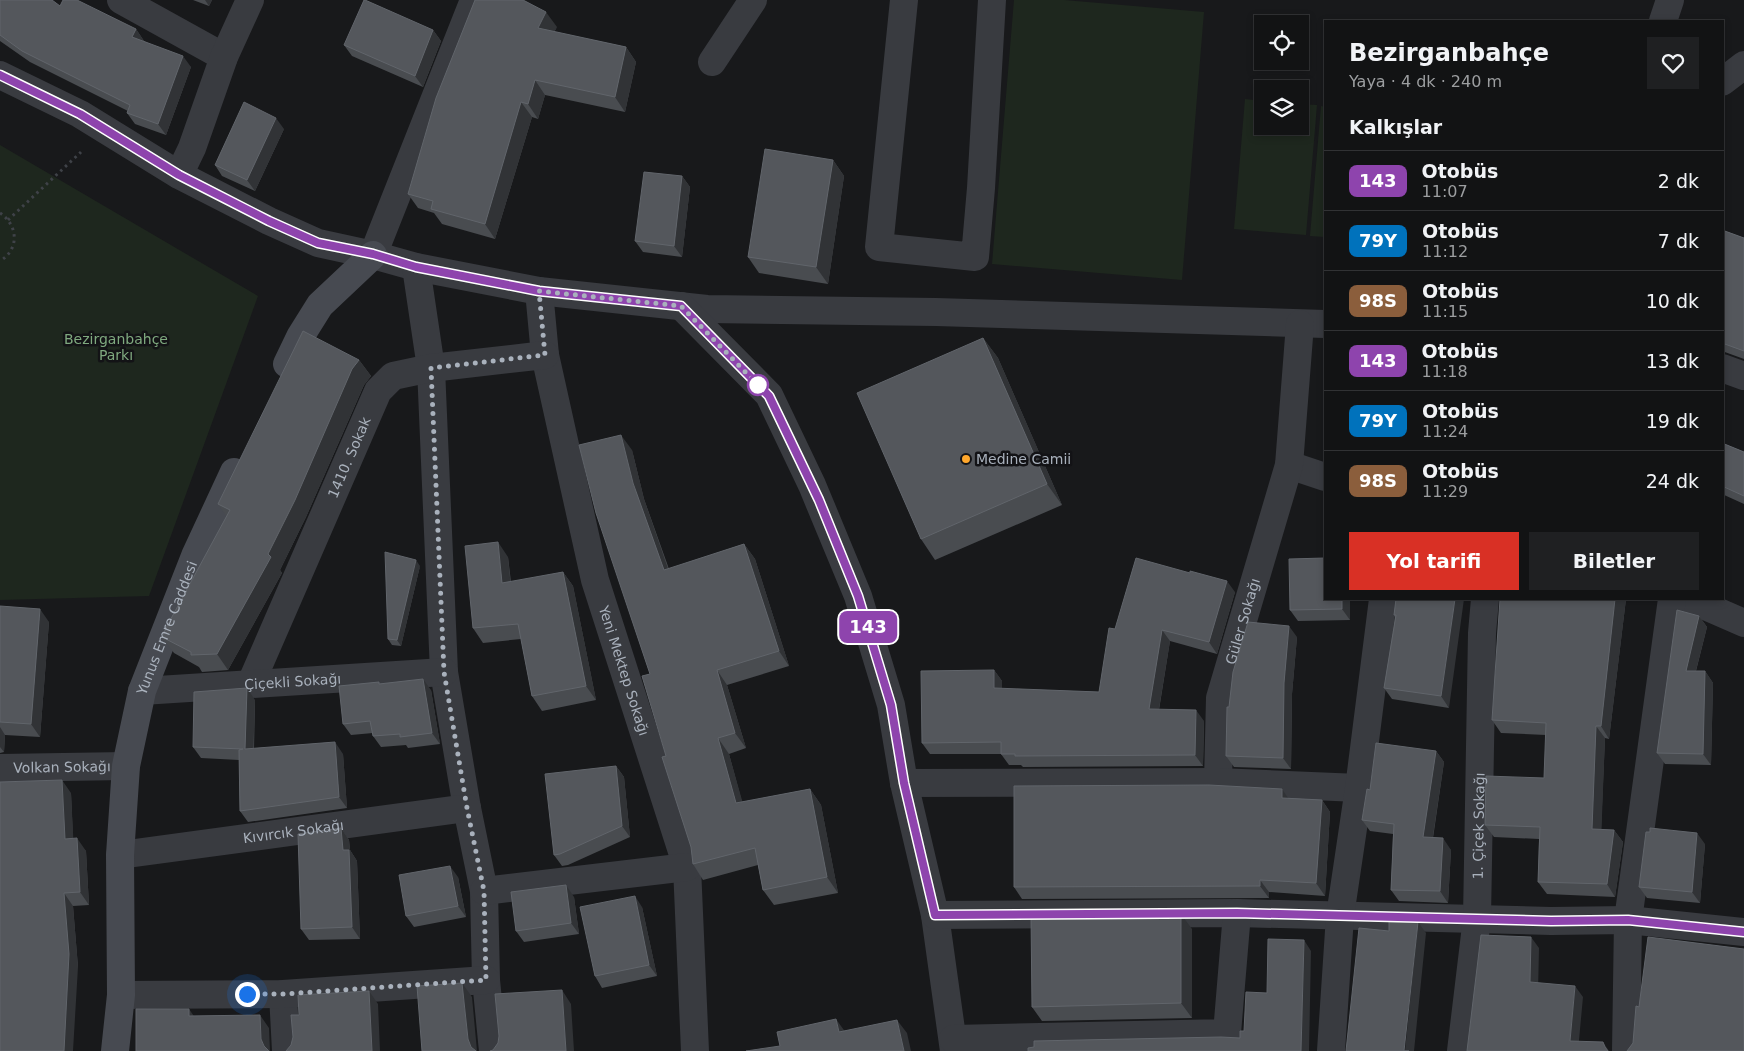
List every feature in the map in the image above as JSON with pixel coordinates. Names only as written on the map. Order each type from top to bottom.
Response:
[{"type":"street","points":[[121,0],[224,57]]},
{"type":"street","points":[[179,175],[192,148],[224,57],[250,0]]},
{"type":"street","points":[[274,390],[300,337],[320,305],[373,254],[474,0]]},
{"type":"street","points":[[712,62],[754,0]]},
{"type":"street","points":[[904,0],[879,247],[975,257],[982,188],[992,0]]},
{"type":"street","points":[[1663,20],[1670,0]]},
{"type":"street","points":[[1724,80],[1744,65]]},
{"type":"street","points":[[0,75],[80,114],[179,175],[269,221],[318,243],[373,254],[416,267],[539,291],[707,309],[936,312],[1312,324]]},
{"type":"street","points":[[416,267],[431,368],[444,672],[467,808],[484,891],[486,980],[493,1051]]},
{"type":"street","name":"Yeni Mektep Sokağı","points":[[539,291],[545,355],[595,580],[687,867],[695,1051]]},
{"type":"street","points":[[681,306],[769,396],[812,485],[858,596],[891,705],[904,783],[935,915],[954,1045],[1227,1033],[1237,913]]},
{"type":"street","name":"Güler Sokağı","points":[[1218,782],[1220,698],[1289,465],[1312,324]]},
{"type":"street","name":"1410. Sokak","points":[[251,683],[378,391],[393,376],[431,368],[545,355]]},
{"type":"street","points":[[1724,369],[1744,376]]},
{"type":"street","name":"Yunus Emre Caddesi","points":[[115,1051],[121,995],[120,855],[126,766],[142,691],[195,556],[244,452]]},
{"type":"street","points":[[1289,465],[1324,478]]},
{"type":"street","points":[[1331,1051],[1340,916],[1359,788],[1383,600]]},
{"type":"street","name":"1. Çiçek Sokağı","points":[[1461,1051],[1477,918],[1482,633],[1485,600]]},
{"type":"street","points":[[1626,1051],[1628,920],[1672,600]]},
{"type":"street","points":[[1691,600],[1744,623]]},
{"type":"street","name":"Çiçekli Sokağı","points":[[142,691],[444,672]]},
{"type":"street","name":"Volkan Sokağı","points":[[0,768],[126,766]]},
{"type":"street","points":[[904,783],[1218,782],[1359,788]]},
{"type":"street","name":"Kıvırcık Sokağı","points":[[120,855],[467,808]]},
{"type":"street","points":[[484,891],[687,867]]},
{"type":"street","points":[[935,915],[1237,913],[1551,921],[1628,920],[1744,932]]},
{"type":"street","points":[[121,995],[283,994],[486,980]]},
{"type":"street","points":[[283,994],[286,1051]]},
{"type":"path","points":[[8,220],[105,130]]},
{"type":"path","points":[[0,213],[13,227],[15,236],[10,252],[0,261]]},
{"type":"green space","points":[[1014,0],[1064,0],[1204,12],[1182,280],[992,264]]},
{"type":"green space","points":[[1245,99],[1254,100],[1254,135],[1309,135],[1309,105],[1317,105],[1306,235],[1234,229]]},
{"type":"green space","points":[[1321,106],[1324,107],[1324,237],[1310,236]]},
{"type":"green space","name":"Bezirganbahçe Parkı","points":[[0,145],[258,296],[149,596],[0,600]]},
{"type":"building","points":[[0,0],[52,0],[60,6],[63,0],[77,0],[136,29],[132,37],[183,56],[158,124],[127,113],[130,105],[22,51],[0,35]]},
{"type":"building","points":[[364,0],[433,30],[415,76],[344,45]]},
{"type":"building","points":[[475,0],[523,0],[546,12],[538,28],[626,47],[615,97],[535,80],[528,104],[521,102],[485,224],[431,209],[433,201],[408,194],[436,98]]},
{"type":"building","points":[[244,102],[276,118],[247,180],[215,165]]},
{"type":"building","points":[[765,149],[833,160],[816,267],[748,257]]},
{"type":"building","points":[[644,172],[682,176],[674,246],[635,241]]},
{"type":"building","points":[[1724,231],[1744,238],[1744,351],[1724,344]]},
{"type":"building","points":[[303,331],[359,360],[352,369],[295,500],[268,554],[271,557],[217,654],[191,655],[191,652],[162,637],[230,510],[218,504]]},
{"type":"building","name":"Medine Camii","points":[[983,338],[1047,484],[921,539],[857,393]]},
{"type":"building","points":[[621,435],[633,483],[664,570],[744,544],[779,651],[717,670],[735,733],[718,738],[736,803],[810,789],[827,877],[763,890],[755,848],[693,864],[691,847],[662,757],[666,756],[642,676],[650,674],[596,513],[579,445]]},
{"type":"building","points":[[1724,444],[1744,452],[1744,496],[1724,487]]},
{"type":"building","points":[[498,542],[502,583],[563,572],[586,686],[532,696],[518,624],[473,628],[465,546]]},
{"type":"building","points":[[385,552],[416,560],[397,640],[388,639]]},
{"type":"building","points":[[1136,558],[1227,581],[1209,642],[1162,630],[1149,709],[1196,710],[1195,755],[1015,756],[1015,754],[1001,754],[1001,742],[922,743],[921,671],[994,670],[994,688],[1099,692],[1109,628],[1115,629]]},
{"type":"building","points":[[1324,558],[1324,600],[1342,600],[1342,609],[1290,610],[1289,559]]},
{"type":"building","points":[[1396,600],[1455,600],[1441,696],[1384,688],[1396,615],[1394,615]]},
{"type":"building","points":[[1500,600],[1615,600],[1601,726],[1596,726],[1592,829],[1614,830],[1607,884],[1538,882],[1540,827],[1485,825],[1486,776],[1544,778],[1546,723],[1492,720]]},
{"type":"building","points":[[0,606],[40,609],[31,724],[0,722]]},
{"type":"building","points":[[1677,610],[1699,616],[1686,671],[1705,671],[1703,754],[1657,753]]},
{"type":"building","points":[[1248,622],[1289,626],[1284,683],[1283,758],[1226,756],[1227,707],[1229,707],[1233,672]]},
{"type":"building","points":[[423,679],[432,733],[400,737],[400,734],[373,736],[370,721],[343,724],[339,686]]},
{"type":"building","points":[[247,688],[245,749],[335,742],[339,797],[240,811],[239,750],[243,749],[193,747],[194,692]]},
{"type":"building","points":[[1376,743],[1436,751],[1423,837],[1443,838],[1440,891],[1391,890],[1394,824],[1362,820],[1367,789],[1370,790]]},
{"type":"building","points":[[616,766],[622,826],[554,855],[545,774]]},
{"type":"building","points":[[62,780],[65,839],[77,838],[80,892],[64,893],[69,954],[64,1051],[0,1051],[0,782]]},
{"type":"building","points":[[1209,785],[1282,789],[1282,798],[1322,800],[1316,883],[1260,880],[1260,886],[1014,887],[1014,786]]},
{"type":"building","points":[[341,828],[343,850],[349,850],[352,927],[301,929],[298,834]]},
{"type":"building","points":[[1650,828],[1697,833],[1692,892],[1639,887],[1646,832],[1650,832]]},
{"type":"building","points":[[450,866],[458,906],[406,916],[399,875]]},
{"type":"building","points":[[566,885],[571,923],[516,931],[511,892]]},
{"type":"building","points":[[635,896],[649,965],[595,976],[580,907]]},
{"type":"building","points":[[1181,914],[1181,1003],[1032,1007],[1031,915]]},
{"type":"building","points":[[1389,921],[1418,922],[1404,1051],[1346,1051],[1359,928],[1389,931]]},
{"type":"building","points":[[1481,935],[1531,937],[1530,982],[1575,986],[1570,1041],[1603,1042],[1608,1051],[1467,1051]]},
{"type":"building","points":[[1648,937],[1744,949],[1744,1051],[1627,1051],[1633,1043],[1636,1006],[1639,1007]]},
{"type":"building","points":[[1268,939],[1304,940],[1301,1051],[1028,1051],[1028,1048],[1034,1047],[1034,1041],[1240,1038],[1240,1031],[1244,1031],[1246,992],[1267,993]]},
{"type":"building","points":[[462,983],[468,1039],[471,1047],[476,1051],[422,1051],[417,986]]},
{"type":"building","points":[[562,990],[566,1051],[490,1051],[498,1043],[499,1036],[495,994]]},
{"type":"building","points":[[369,991],[372,1051],[286,1051],[291,1045],[293,1037],[291,1015],[299,1015],[298,995]]},
{"type":"building","points":[[136,1009],[189,1009],[189,1016],[260,1015],[261,1039],[269,1051],[136,1051]]},
{"type":"building","points":[[836,1019],[839,1032],[897,1020],[904,1051],[746,1051],[780,1046],[777,1032]]},
{"type":"bus line","name":"143","points":[[0,75],[80,114],[179,175],[269,221],[318,243],[373,254],[416,267],[539,291],[681,306],[769,396],[819,500],[858,596],[891,705],[904,783],[935,915],[1237,913],[1551,921],[1628,920],[1744,932]]},
{"type":"place","name":"Medine Camii","points":[[966,459]]},
{"type":"route","points":[[247,994],[283,994],[486,980],[484,891],[467,808],[444,672],[431,368],[545,355],[539,291],[681,306],[758,385]]}]
